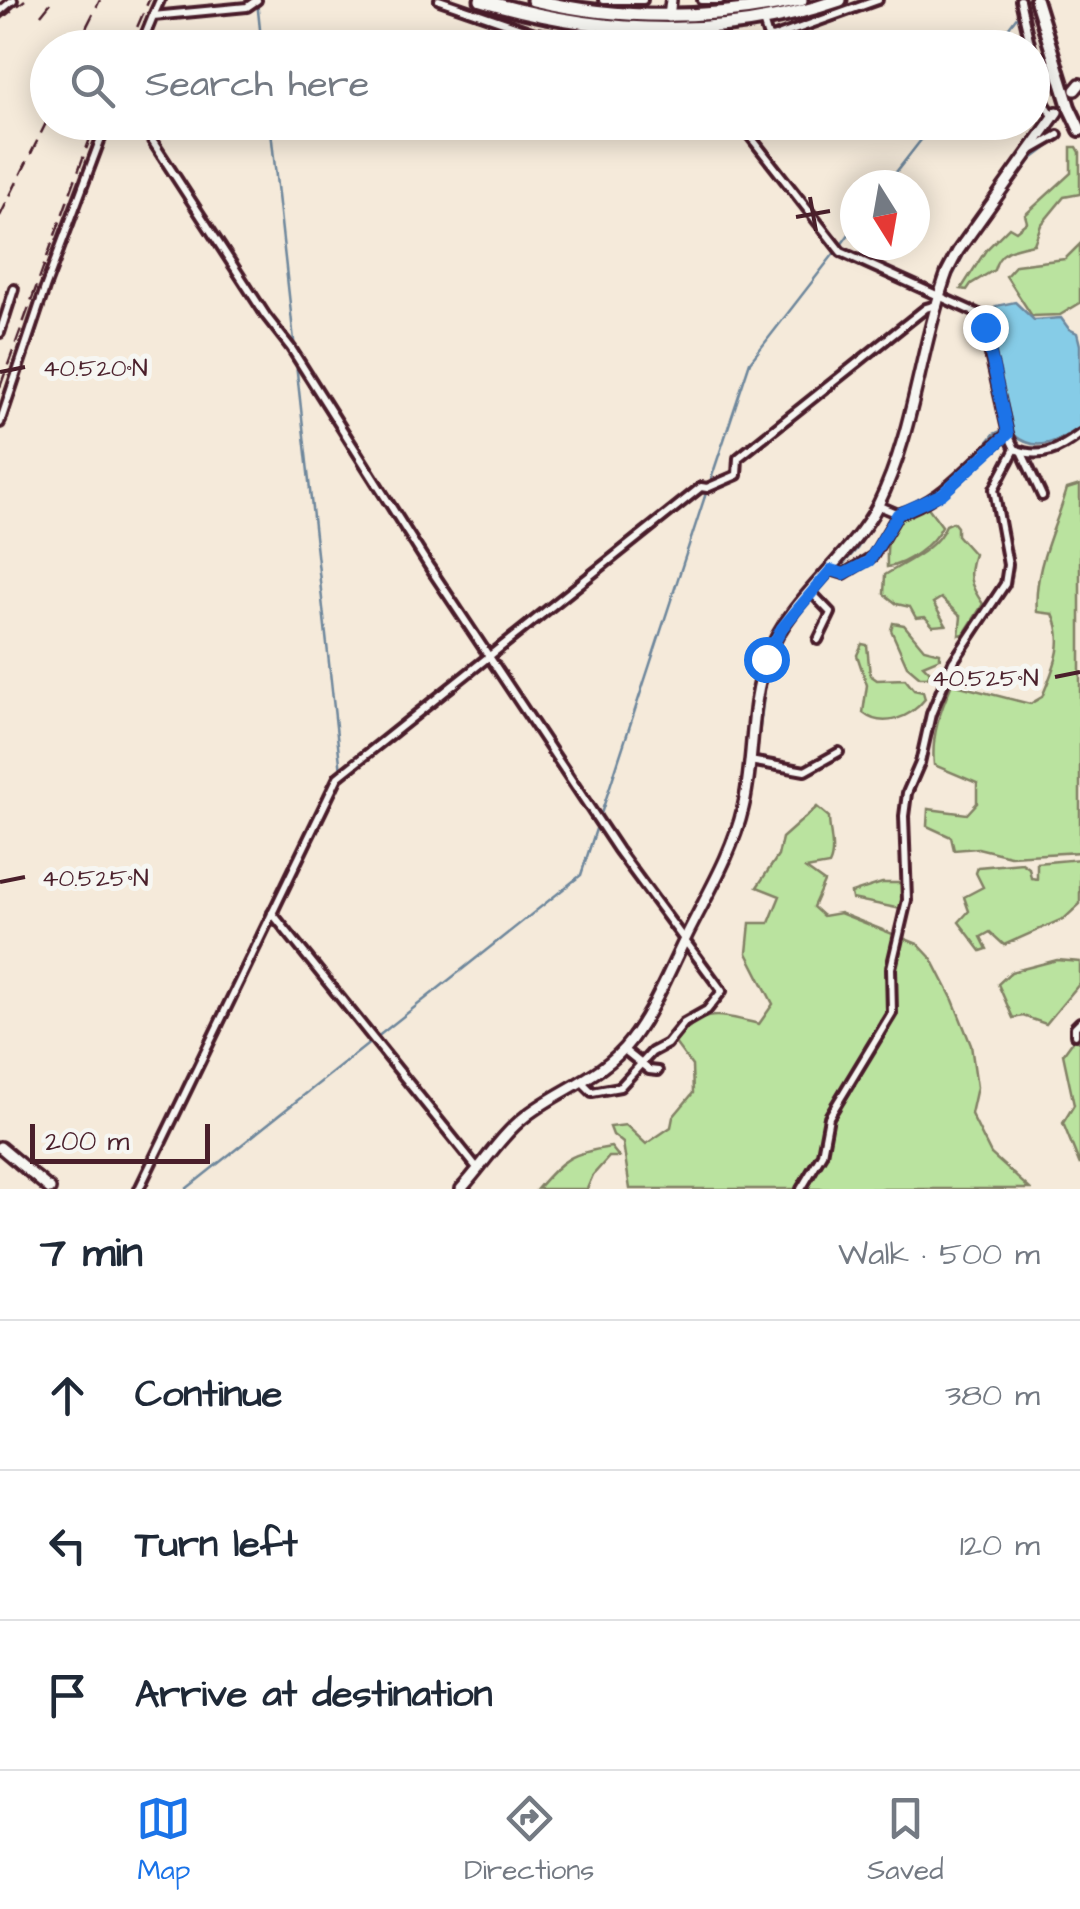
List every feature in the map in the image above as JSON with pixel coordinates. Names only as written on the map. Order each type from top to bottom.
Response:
[{"type":"highway","points":[[481,0],[575,23],[659,30]]},
{"type":"highway","points":[[533,0],[586,10],[674,17],[801,0]]},
{"type":"highway","points":[[680,30],[762,21],[840,0]]},
{"type":"main road","points":[[1036,0],[1045,30]]},
{"type":"main road","points":[[1050,45],[1080,130]]},
{"type":"street","points":[[0,10],[13,0]]},
{"type":"street","points":[[148,30],[160,0]]},
{"type":"street","points":[[154,16],[247,7],[257,0]]},
{"type":"street","points":[[439,0],[527,30]]},
{"type":"street","points":[[603,0],[643,0]]},
{"type":"street","points":[[671,0],[674,17]]},
{"type":"street","points":[[671,30],[682,0]]},
{"type":"street","points":[[702,0],[720,0]]},
{"type":"street","points":[[794,30],[878,0]]},
{"type":"street","points":[[1020,0],[1027,30]]},
{"type":"street","points":[[762,21],[765,30]]},
{"type":"street","points":[[1050,109],[1055,114],[1050,121]]},
{"type":"street","points":[[1050,139],[1058,135]]},
{"type":"street","points":[[0,423],[45,288],[101,140]]},
{"type":"street","points":[[152,140],[618,850],[722,991],[707,1010],[684,1023],[667,1044],[654,1050],[620,1088],[592,1092],[583,1083]]},
{"type":"street","points":[[753,140],[836,247],[937,300],[981,316],[1008,434],[1042,496]]},
{"type":"street","points":[[462,1189],[525,1117],[583,1083],[624,1049],[651,1006],[731,846],[744,808],[766,659],[782,628],[857,538],[877,505],[894,464],[937,300],[958,251],[1037,140]]},
{"type":"street","points":[[1029,151],[1049,140]]},
{"type":"street","points":[[0,332],[14,290]]},
{"type":"street","points":[[139,1189],[338,776],[701,488],[737,475],[738,458],[937,300]]},
{"type":"street","points":[[831,570],[844,574],[869,561],[898,514],[942,494],[1008,434]]},
{"type":"street","points":[[1018,450],[1034,456],[1047,453],[1080,434]]},
{"type":"street","points":[[801,1189],[822,1154],[829,1117],[892,1013],[891,968],[907,900],[907,793],[920,763],[931,714],[953,662],[1005,584],[1008,566],[994,489],[1018,450]]},
{"type":"street","points":[[877,505],[898,514]]},
{"type":"street","points":[[811,592],[830,612],[818,640]]},
{"type":"street","points":[[750,761],[805,771],[839,752]]},
{"type":"street","points":[[272,913],[479,1170]]},
{"type":"street","points":[[1075,1035],[1074,1027],[1080,1022]]},
{"type":"street","points":[[624,1049],[652,1072],[658,1071]]},
{"type":"street","points":[[0,1146],[50,1189]]},
{"type":"green space","points":[[1071,147],[1080,152],[1080,194],[1064,197],[1041,225],[1034,244],[1008,251],[994,270],[967,290],[961,289],[986,250],[1009,227],[1016,231],[1027,222],[1025,215],[1071,173]]},
{"type":"green space","points":[[1080,244],[1080,303],[1060,315],[1032,316],[1006,276],[1016,265],[1065,259]]},
{"type":"green space","points":[[1080,485],[1080,852],[1010,856],[978,848],[954,850],[951,837],[927,826],[928,809],[967,814],[977,803],[977,783],[934,765],[940,714],[952,684],[1030,704],[1042,697],[1057,656],[1059,636],[1053,614],[1037,612],[1038,580],[1067,489]]},
{"type":"green space","points":[[927,506],[942,526],[938,533],[910,558],[887,567],[893,527],[905,515]]},
{"type":"green space","points":[[953,522],[957,535],[974,554],[971,579],[983,604],[964,634],[959,635],[961,617],[941,598],[933,603],[946,625],[933,626],[925,617],[916,618],[910,607],[897,604],[884,594],[885,575],[928,548]]},
{"type":"green space","points":[[893,623],[904,625],[924,649],[940,653],[940,658],[923,665],[930,672],[928,677],[920,677],[907,666],[891,630]]},
{"type":"green space","points":[[862,644],[867,645],[870,675],[877,680],[905,679],[914,690],[923,692],[925,699],[919,706],[887,721],[863,713],[867,685],[857,655]]},
{"type":"green space","points":[[817,807],[829,817],[832,854],[829,865],[806,869],[824,882],[813,907],[823,916],[840,913],[918,944],[932,959],[971,1045],[977,1087],[971,1114],[991,1154],[1030,1189],[630,1189],[623,1143],[610,1127],[626,1125],[646,1144],[671,1127],[673,1117],[693,1093],[692,1066],[675,1043],[703,1018],[722,1016],[759,1024],[773,1004],[747,953],[750,923],[769,923],[780,896],[757,887],[778,856],[782,838]]},
{"type":"green space","points":[[1080,859],[1080,904],[1065,918],[1004,945],[990,932],[981,937],[987,949],[981,951],[959,922],[969,911],[964,897],[983,887],[976,873],[978,867],[1022,863],[1029,868],[1031,878],[1037,879],[1037,863]]},
{"type":"green space","points":[[882,883],[902,883],[901,909],[852,899],[851,893]]},
{"type":"green space","points":[[1057,960],[1080,962],[1080,983],[1046,1024],[1023,1016],[1013,1018],[998,984],[1011,972]]},
{"type":"green space","points":[[1074,1039],[1080,1043],[1080,1165],[1063,1123],[1074,1105],[1063,1054]]},
{"type":"green space","points":[[611,1147],[619,1157],[609,1157],[587,1189],[537,1189],[569,1159]]},
{"type":"water","points":[[1015,302],[1034,320],[1061,318],[1077,333],[1080,345],[1080,428],[1047,444],[1031,444],[1014,435],[989,322],[996,306]]},
{"type":"waterway","points":[[0,15],[18,0]]},
{"type":"waterway","points":[[257,1],[260,30]]},
{"type":"waterway","points":[[1007,30],[1018,15]]},
{"type":"waterway","points":[[981,227],[1032,159],[1063,136]]},
{"type":"waterway","points":[[272,140],[295,350]]},
{"type":"waterway","points":[[898,170],[921,140]]},
{"type":"waterway","points":[[947,287],[973,237]]},
{"type":"waterway","points":[[710,482],[750,362],[836,251]]},
{"type":"waterway","points":[[933,336],[943,300]]},
{"type":"waterway","points":[[296,363],[341,772]]},
{"type":"waterway","points":[[978,454],[994,434],[1010,427]]},
{"type":"waterway","points":[[884,503],[899,464]]},
{"type":"waterway","points":[[186,1189],[581,875],[707,490]]},
{"type":"waterway","points":[[893,509],[918,503]]},
{"type":"waterway","points":[[839,569],[857,549],[880,510]]},
{"type":"waterway","points":[[779,642],[833,575]]},
{"type":"waterway","points":[[690,941],[742,831],[753,781],[767,673]]},
{"type":"waterway","points":[[333,795],[340,780]]},
{"type":"waterway","points":[[674,972],[686,948]]},
{"type":"waterway","points":[[630,1050],[655,1010]]},
{"type":"waterway","points":[[469,1189],[523,1125],[625,1056]]},
{"type":"railway","points":[[0,20],[25,0]]},
{"type":"railway","points":[[41,15],[53,0]]},
{"type":"railway","points":[[85,30],[100,0]]},
{"type":"railway","points":[[136,30],[149,0]]},
{"type":"railway","points":[[0,216],[38,140]]},
{"type":"railway","points":[[0,387],[89,140]]},
{"type":"route","points":[[766,659],[782,628],[831,570],[844,574],[869,561],[898,514],[942,494],[1008,434],[985,327]]}]
